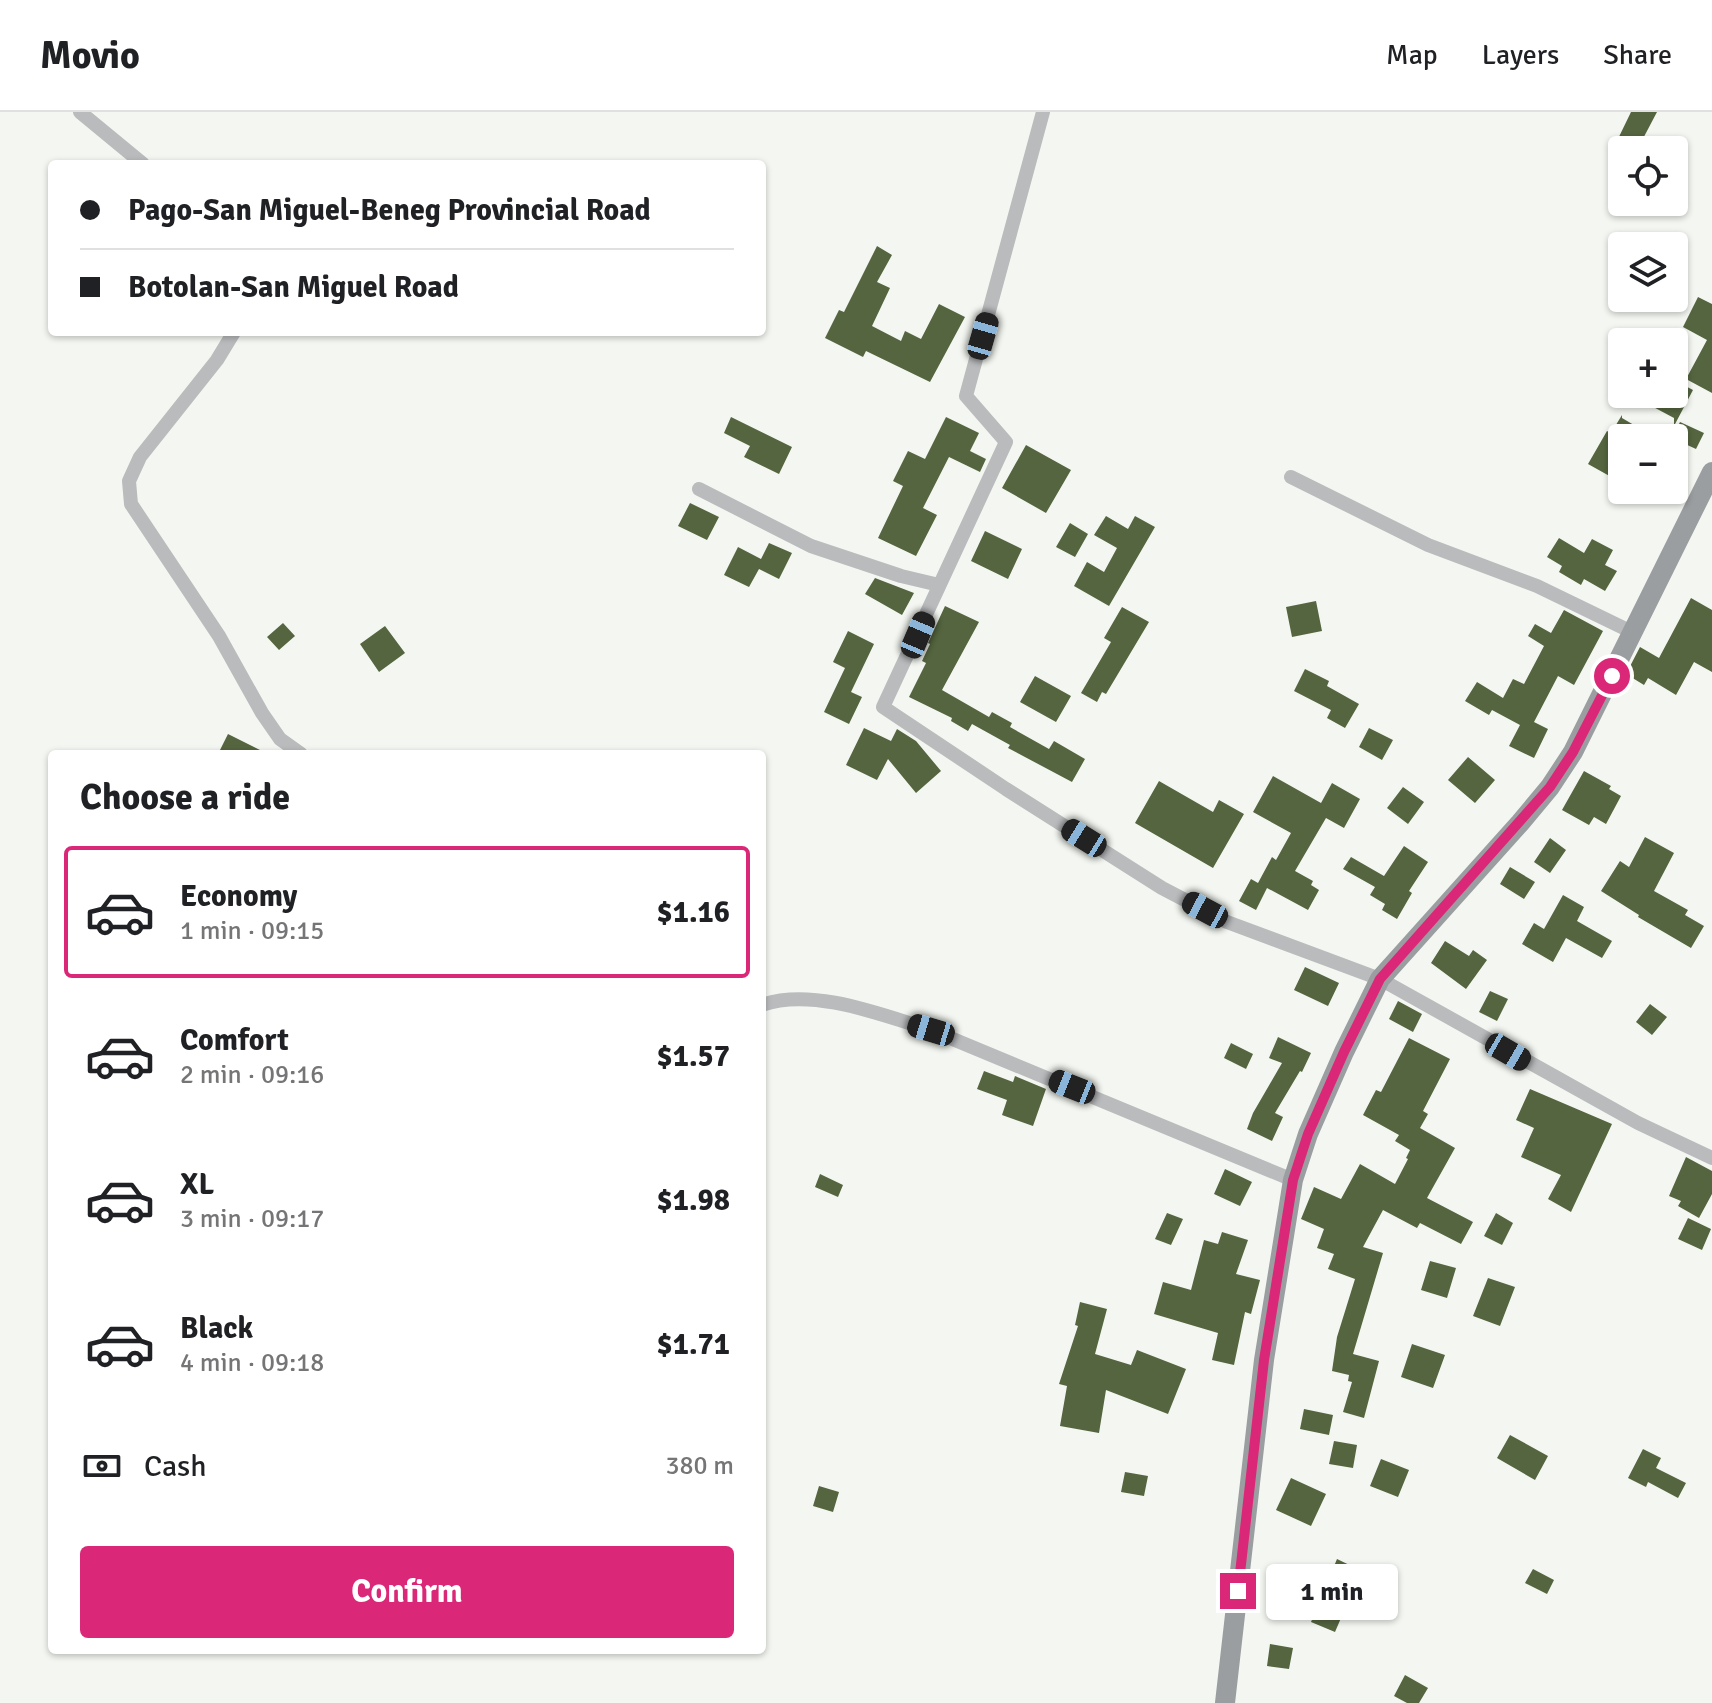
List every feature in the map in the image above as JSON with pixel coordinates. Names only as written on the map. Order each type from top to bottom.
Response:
[{"type":"main road","points":[[1225,1703],[1264,1360],[1293,1180],[1308,1134],[1380,979],[1550,787],[1573,752],[1712,472]]},
{"type":"street","points":[[80,112],[138,160]]},
{"type":"street","points":[[1043,112],[966,396],[1006,442],[883,707],[1162,888],[1227,922],[1380,979],[1638,1123],[1712,1158]]},
{"type":"street","points":[[232,336],[217,360],[140,457],[129,481],[131,504],[212,625],[262,713],[280,739],[295,750]]},
{"type":"street","points":[[1291,477],[1428,545],[1537,586],[1634,633]]},
{"type":"street","points":[[699,489],[811,546],[901,576],[939,585]]},
{"type":"street","points":[[766,1004],[811,999],[872,1012],[931,1030],[1293,1180]]},
{"type":"building","points":[[1631,112],[1657,112],[1644,136],[1619,136]]},
{"type":"building","points":[[877,246],[892,255],[877,282],[890,288],[872,326],[901,341],[905,331],[921,339],[939,304],[965,317],[930,382],[866,351],[863,357],[825,338],[839,310],[844,312]]},
{"type":"building","points":[[1698,297],[1712,304],[1712,393],[1688,380],[1707,340],[1683,327]]},
{"type":"building","points":[[1655,408],[1684,408],[1675,424],[1674,418]]},
{"type":"building","points":[[1622,415],[1632,424],[1616,424]]},
{"type":"building","points":[[731,417],[792,447],[779,474],[744,457],[750,446],[724,433]]},
{"type":"building","points":[[946,417],[979,433],[970,451],[986,459],[980,472],[949,457],[923,508],[937,515],[916,556],[878,538],[903,486],[893,481],[908,451],[925,459]]},
{"type":"building","points":[[1688,426],[1704,433],[1696,449],[1688,445]]},
{"type":"building","points":[[1608,432],[1608,475],[1588,464]]},
{"type":"building","points":[[1026,445],[1071,470],[1046,513],[1002,488]]},
{"type":"building","points":[[690,503],[719,517],[707,540],[678,526]]},
{"type":"building","points":[[1106,516],[1128,529],[1135,516],[1155,527],[1109,606],[1074,586],[1087,562],[1104,572],[1117,548],[1094,535]]},
{"type":"building","points":[[1070,523],[1088,534],[1075,557],[1056,547]]},
{"type":"building","points":[[985,531],[1022,549],[1008,579],[971,561]]},
{"type":"building","points":[[1559,538],[1584,553],[1592,539],[1613,550],[1605,565],[1617,571],[1605,591],[1584,579],[1581,585],[1559,572],[1562,566],[1547,557]]},
{"type":"building","points":[[769,543],[792,553],[779,579],[759,569],[749,587],[724,575],[738,547],[761,559]]},
{"type":"building","points":[[875,578],[914,593],[902,615],[865,594]]},
{"type":"building","points":[[1691,598],[1712,610],[1712,672],[1694,662],[1676,695],[1648,678],[1644,685],[1626,674],[1640,647],[1659,658]]},
{"type":"building","points":[[1316,601],[1322,631],[1292,637],[1286,607]]},
{"type":"building","points":[[945,606],[979,622],[942,690],[989,717],[992,712],[1012,723],[1010,727],[1049,749],[1054,741],[1085,759],[1072,782],[1008,748],[1010,745],[972,724],[968,731],[951,721],[952,718],[909,697],[926,663],[922,661],[928,643]]},
{"type":"building","points":[[1122,607],[1149,622],[1106,694],[1102,692],[1097,702],[1081,693],[1111,642],[1104,638]]},
{"type":"building","points":[[1564,610],[1603,631],[1574,685],[1558,676],[1534,722],[1548,729],[1534,758],[1509,746],[1520,725],[1492,710],[1489,715],[1465,701],[1477,682],[1503,698],[1513,679],[1524,684],[1544,646],[1528,636],[1535,624],[1551,633]]},
{"type":"building","points":[[283,623],[295,636],[279,650],[267,637]]},
{"type":"building","points":[[385,626],[405,653],[379,672],[360,644]]},
{"type":"building","points":[[848,631],[874,644],[851,692],[862,697],[849,724],[824,712],[845,668],[833,662]]},
{"type":"building","points":[[1305,669],[1329,681],[1327,686],[1359,704],[1345,728],[1327,718],[1331,710],[1294,691]]},
{"type":"building","points":[[1035,676],[1071,696],[1056,722],[1020,702]]},
{"type":"building","points":[[864,728],[891,741],[897,729],[916,741],[941,771],[916,793],[888,759],[877,780],[846,765]]},
{"type":"building","points":[[1369,728],[1393,740],[1382,760],[1359,747]]},
{"type":"building","points":[[228,734],[260,750],[220,750]]},
{"type":"building","points":[[1468,757],[1495,780],[1475,803],[1448,780]]},
{"type":"building","points":[[1584,771],[1611,786],[1609,789],[1621,796],[1606,824],[1594,817],[1589,825],[1562,810]]},
{"type":"building","points":[[1273,776],[1321,803],[1332,783],[1360,799],[1344,828],[1326,818],[1295,871],[1313,881],[1311,885],[1319,890],[1308,910],[1267,888],[1256,910],[1239,901],[1251,879],[1258,883],[1272,857],[1276,860],[1291,833],[1253,812]]},
{"type":"building","points":[[1159,781],[1213,812],[1219,800],[1244,814],[1213,868],[1135,823]]},
{"type":"building","points":[[1403,787],[1424,802],[1408,824],[1387,808]]},
{"type":"building","points":[[1645,837],[1674,853],[1654,891],[1688,910],[1685,915],[1704,926],[1691,948],[1601,891],[1620,861],[1629,867]]},
{"type":"building","points":[[1550,838],[1566,850],[1550,873],[1534,862]]},
{"type":"building","points":[[1404,846],[1428,862],[1409,891],[1412,893],[1397,919],[1382,910],[1385,904],[1370,895],[1375,887],[1343,869],[1351,857],[1384,876]]},
{"type":"building","points":[[1510,867],[1535,882],[1524,899],[1500,884]]},
{"type":"building","points":[[1563,895],[1584,907],[1577,921],[1612,941],[1602,958],[1566,938],[1553,962],[1522,944],[1534,923],[1544,929]]},
{"type":"building","points":[[1445,941],[1469,956],[1473,950],[1487,960],[1466,989],[1431,963]]},
{"type":"building","points":[[1305,967],[1339,983],[1328,1006],[1294,990]]},
{"type":"building","points":[[1490,991],[1508,999],[1497,1021],[1479,1012]]},
{"type":"building","points":[[1398,1001],[1422,1014],[1413,1032],[1389,1019]]},
{"type":"building","points":[[1650,1004],[1667,1017],[1652,1035],[1636,1022]]},
{"type":"building","points":[[1278,1037],[1311,1053],[1275,1113],[1283,1117],[1272,1141],[1247,1129],[1282,1063],[1269,1058]]},
{"type":"building","points":[[1409,1038],[1450,1059],[1423,1111],[1428,1114],[1420,1128],[1455,1148],[1427,1198],[1473,1222],[1461,1244],[1420,1223],[1417,1228],[1383,1210],[1363,1247],[1383,1253],[1353,1354],[1379,1361],[1364,1418],[1343,1412],[1352,1382],[1348,1381],[1349,1375],[1332,1371],[1337,1337],[1355,1279],[1328,1269],[1334,1254],[1317,1248],[1324,1229],[1301,1219],[1314,1187],[1341,1199],[1360,1164],[1395,1184],[1410,1150],[1395,1141],[1399,1135],[1363,1115],[1376,1090],[1381,1092]]},
{"type":"building","points":[[1231,1043],[1253,1054],[1246,1069],[1224,1058]]},
{"type":"building","points":[[984,1071],[1013,1082],[1015,1076],[1046,1089],[1033,1126],[1002,1115],[1007,1100],[977,1089]]},
{"type":"building","points":[[1530,1089],[1612,1124],[1571,1212],[1548,1199],[1561,1175],[1521,1157],[1534,1128],[1516,1120]]},
{"type":"building","points":[[1686,1157],[1712,1171],[1712,1194],[1699,1218],[1678,1206],[1681,1201],[1669,1196]]},
{"type":"building","points":[[1225,1169],[1252,1182],[1240,1206],[1214,1194]]},
{"type":"building","points":[[820,1174],[843,1185],[838,1197],[815,1187]]},
{"type":"building","points":[[1167,1213],[1183,1219],[1171,1245],[1155,1239]]},
{"type":"building","points":[[1496,1213],[1513,1223],[1502,1245],[1484,1236]]},
{"type":"building","points":[[1688,1218],[1711,1229],[1702,1250],[1678,1239]]},
{"type":"building","points":[[1222,1232],[1248,1240],[1236,1274],[1260,1280],[1251,1314],[1245,1312],[1234,1365],[1212,1360],[1218,1333],[1154,1314],[1163,1282],[1191,1290],[1204,1240],[1218,1244]]},
{"type":"building","points":[[1430,1261],[1456,1268],[1447,1298],[1421,1290]]},
{"type":"building","points":[[1488,1278],[1515,1287],[1500,1326],[1473,1316]]},
{"type":"building","points":[[1080,1302],[1107,1309],[1095,1354],[1131,1365],[1137,1350],[1186,1369],[1168,1414],[1106,1390],[1099,1433],[1060,1426],[1067,1386],[1059,1384],[1078,1326],[1075,1325]]},
{"type":"building","points":[[1412,1344],[1445,1355],[1433,1388],[1401,1377]]},
{"type":"building","points":[[1304,1409],[1333,1415],[1329,1435],[1300,1429]]},
{"type":"building","points":[[1510,1435],[1548,1456],[1535,1480],[1497,1458]]},
{"type":"building","points":[[1334,1441],[1357,1445],[1353,1468],[1329,1464]]},
{"type":"building","points":[[1643,1449],[1661,1458],[1656,1468],[1686,1483],[1678,1498],[1648,1482],[1646,1487],[1628,1478]]},
{"type":"building","points":[[1381,1459],[1409,1470],[1398,1497],[1370,1486]]},
{"type":"building","points":[[1125,1472],[1148,1476],[1144,1496],[1121,1492]]},
{"type":"building","points":[[1291,1478],[1326,1494],[1311,1526],[1276,1510]]},
{"type":"building","points":[[819,1486],[839,1492],[833,1512],[813,1506]]},
{"type":"building","points":[[1337,1559],[1366,1573],[1354,1598],[1350,1597],[1335,1632],[1311,1622]]},
{"type":"building","points":[[1533,1569],[1554,1580],[1547,1594],[1525,1583]]},
{"type":"building","points":[[1270,1644],[1293,1648],[1289,1669],[1267,1666]]},
{"type":"building","points":[[1405,1675],[1428,1688],[1419,1703],[1407,1703],[1394,1696]]},
{"type":"route","points":[[1238,1591],[1264,1360],[1293,1180],[1308,1134],[1380,979],[1550,787],[1573,752],[1612,676]]}]
